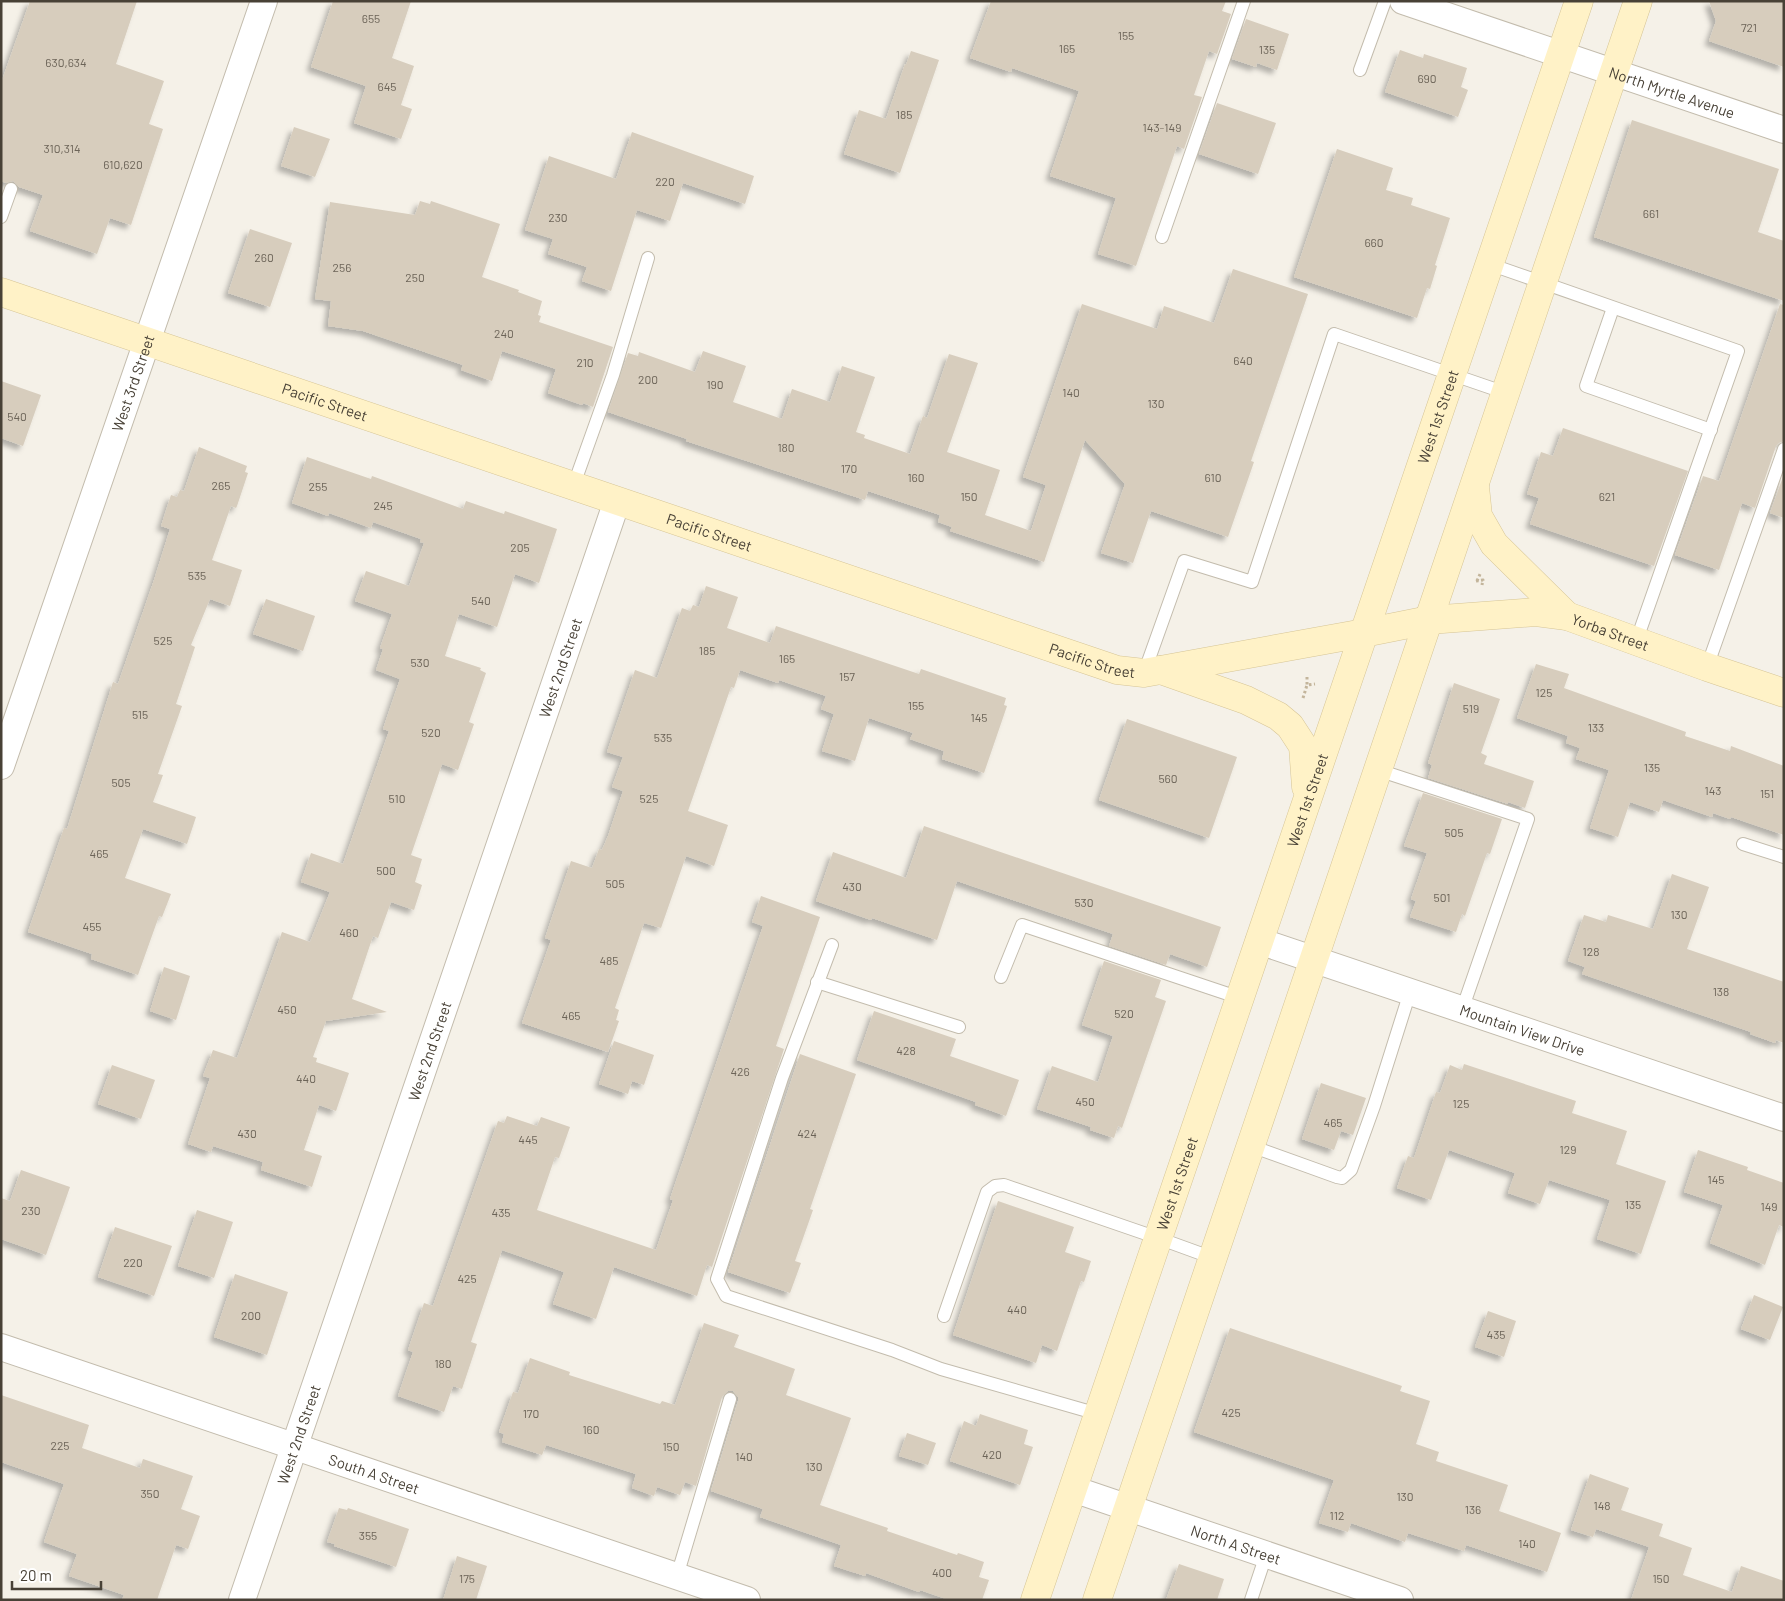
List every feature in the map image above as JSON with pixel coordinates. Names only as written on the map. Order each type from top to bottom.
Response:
[{"type":"main road","name":"West 1st Street","points":[[1035,1600],[1579,1]]},
{"type":"main road","points":[[1098,1600],[1638,1]]},
{"type":"main road","name":"Pacific Street","points":[[1,292],[1091,663],[1117,670],[1152,671],[1429,620]]},
{"type":"main road","points":[[1475,484],[1478,516],[1494,544],[1567,616]]},
{"type":"main road","name":"Yorba Street","points":[[1429,620],[1536,612],[1567,616],[1708,668],[1784,693]]},
{"type":"main road","points":[[1152,671],[1246,700],[1278,716],[1290,726],[1304,746],[1306,774],[1305,807]]},
{"type":"street","name":"West 3rd Street","points":[[1,766],[264,1]]},
{"type":"street","name":"North Myrtle Avenue","points":[[1403,1],[1784,130]]},
{"type":"street","name":"West 2nd Street","points":[[242,1600],[617,501]]},
{"type":"street","name":"Mountain View Drive","points":[[1259,941],[1784,1118]]},
{"type":"street","name":"South A Street","points":[[1,1346],[747,1600]]},
{"type":"street","name":"North A Street","points":[[1073,1489],[1400,1600]]},
{"type":"lane","points":[[1162,237],[1244,1]]},
{"type":"lane","points":[[1360,70],[1385,1]]},
{"type":"lane","points":[[1,217],[11,189]]},
{"type":"lane","points":[[573,487],[612,375],[648,258]]},
{"type":"lane","points":[[1489,264],[1738,351],[1636,642]]},
{"type":"lane","points":[[1613,308],[1586,386],[1711,430]]},
{"type":"lane","points":[[1152,671],[1184,561],[1252,582],[1334,334],[1506,393]]},
{"type":"lane","points":[[1708,668],[1784,449]]},
{"type":"lane","points":[[1378,770],[1528,818],[1462,1010]]},
{"type":"lane","points":[[1743,844],[1784,857]]},
{"type":"lane","points":[[1001,977],[1022,925],[1240,998]]},
{"type":"lane","points":[[832,945],[782,1078],[717,1279],[726,1296],[892,1350],[941,1369],[1098,1414]]},
{"type":"lane","points":[[818,982],[959,1027]]},
{"type":"lane","points":[[1251,1146],[1293,1163],[1337,1177],[1342,1178],[1348,1175],[1374,1106],[1410,992]]},
{"type":"lane","points":[[944,1316],[987,1192],[994,1186],[1004,1184],[1213,1258]]},
{"type":"lane","points":[[677,1576],[730,1399]]},
{"type":"lane","points":[[1251,1600],[1266,1555]]},
{"type":"path","points":[[1473,581],[1483,580],[1482,585]]},
{"type":"path","points":[[1307,677],[1307,685],[1315,684]]},
{"type":"building","points":[[30,1],[137,1],[116,64],[164,81],[149,124],[163,129],[131,225],[110,218],[97,254],[30,231],[43,195],[19,187],[13,181],[6,183],[1,181],[1,83]]},
{"type":"building","points":[[333,1],[411,1],[392,58],[414,66],[401,105],[412,109],[401,139],[354,123],[366,86],[311,67]]},
{"type":"building","points":[[991,1],[1226,1],[1222,11],[1231,14],[1217,54],[1209,51],[1194,95],[1202,97],[1184,149],[1177,146],[1136,266],[1098,254],[1116,198],[1050,176],[1079,91],[1012,68],[1011,72],[970,58]]},
{"type":"building","points":[[1709,1],[1784,1],[1784,67],[1709,41],[1716,21]]},
{"type":"building","points":[[1246,19],[1289,34],[1277,70],[1257,63],[1256,67],[1232,59]]},
{"type":"building","points":[[1400,50],[1423,58],[1424,54],[1467,68],[1461,87],[1468,90],[1458,117],[1385,92]]},
{"type":"building","points":[[911,51],[939,60],[900,173],[844,154],[859,110],[886,119]]},
{"type":"building","points":[[1217,103],[1276,123],[1258,174],[1199,154]]},
{"type":"building","points":[[1632,120],[1779,169],[1758,232],[1784,241],[1784,301],[1594,237]]},
{"type":"building","points":[[294,127],[330,139],[315,177],[281,166]]},
{"type":"building","points":[[632,132],[754,176],[745,204],[683,183],[670,221],[637,210],[611,291],[582,281],[587,267],[548,254],[553,239],[525,230],[549,156],[616,179]]},
{"type":"building","points":[[1337,149],[1393,168],[1386,190],[1413,198],[1411,205],[1450,218],[1435,265],[1437,266],[1430,289],[1427,288],[1417,318],[1294,277]]},
{"type":"building","points":[[420,201],[430,204],[431,201],[500,224],[482,277],[519,290],[518,292],[542,301],[538,315],[541,316],[539,322],[613,347],[593,407],[548,393],[556,369],[502,351],[492,381],[461,370],[463,365],[363,331],[328,326],[331,301],[315,299],[330,202],[415,215]]},
{"type":"building","points":[[250,229],[292,243],[270,307],[228,293]]},
{"type":"building","points":[[1233,269],[1308,294],[1251,461],[1254,462],[1228,537],[1151,511],[1133,563],[1101,553],[1125,484],[1085,440],[1044,562],[950,531],[952,527],[938,522],[940,515],[868,491],[865,500],[686,441],[687,439],[608,412],[628,353],[638,356],[639,352],[695,372],[703,351],[746,366],[733,402],[782,419],[792,389],[830,402],[842,366],[875,377],[856,432],[865,435],[864,438],[910,454],[923,416],[927,418],[949,354],[978,363],[947,452],[1000,470],[985,515],[1031,531],[1046,485],[1023,477],[1082,304],[1157,329],[1164,306],[1214,323]]},
{"type":"building","points":[[1780,304],[1784,305],[1784,441],[1776,446],[1755,508],[1742,503],[1719,570],[1675,555],[1703,476],[1719,481]]},
{"type":"building","points":[[1,381],[41,395],[23,446],[1,438]]},
{"type":"building","points":[[1563,428],[1688,471],[1654,566],[1530,524],[1539,498],[1527,494],[1541,452],[1553,456]]},
{"type":"building","points":[[199,447],[247,466],[245,472],[248,473],[237,506],[236,508],[231,506],[212,560],[242,570],[230,606],[210,599],[191,645],[195,647],[176,704],[182,706],[158,774],[163,775],[153,802],[196,817],[187,844],[143,829],[125,878],[171,894],[162,917],[159,916],[138,975],[91,959],[92,954],[28,932],[64,828],[67,829],[113,682],[118,684],[154,580],[170,529],[161,526],[171,495],[177,497],[180,490],[184,491]]},
{"type":"building","points":[[307,457],[371,479],[372,476],[463,509],[466,501],[504,514],[505,511],[557,529],[539,583],[515,574],[497,627],[459,614],[445,656],[481,668],[480,670],[486,673],[469,722],[474,724],[458,770],[442,764],[411,855],[422,859],[415,882],[422,885],[414,910],[391,902],[378,938],[373,936],[352,999],[387,1012],[326,1021],[313,1057],[317,1058],[316,1062],[349,1073],[336,1111],[319,1105],[304,1150],[322,1156],[312,1187],[261,1170],[263,1162],[213,1146],[211,1152],[188,1144],[210,1078],[203,1076],[213,1050],[237,1058],[282,932],[310,942],[330,892],[301,882],[311,853],[343,864],[389,731],[383,729],[400,679],[376,670],[383,649],[380,648],[392,614],[355,601],[366,571],[409,586],[424,543],[420,542],[421,539],[373,522],[371,528],[329,513],[328,516],[292,503]]},
{"type":"building","points":[[1784,474],[1784,518],[1770,513]]},
{"type":"building","points":[[706,586],[738,597],[727,628],[770,643],[776,626],[919,674],[921,669],[1006,698],[1004,705],[1007,706],[984,773],[942,759],[944,751],[910,739],[913,733],[869,718],[855,761],[822,751],[834,714],[821,709],[826,696],[779,680],[778,683],[740,670],[734,688],[731,687],[688,811],[728,825],[714,866],[686,856],[661,928],[644,923],[615,1008],[619,1010],[616,1020],[619,1021],[608,1052],[522,1023],[551,940],[545,938],[571,861],[592,868],[599,849],[602,850],[608,836],[623,791],[612,787],[623,757],[607,752],[635,670],[657,678],[682,608],[690,611],[693,605],[699,607]]},
{"type":"building","points":[[266,599],[315,616],[303,651],[253,634]]},
{"type":"building","points":[[1536,664],[1569,674],[1564,688],[1686,732],[1685,736],[1730,751],[1731,746],[1784,766],[1784,835],[1731,817],[1730,819],[1713,813],[1712,817],[1663,800],[1659,812],[1630,802],[1618,837],[1590,828],[1609,770],[1576,759],[1580,748],[1566,743],[1568,736],[1517,718]]},
{"type":"building","points":[[1454,683],[1500,699],[1481,753],[1487,756],[1484,764],[1534,781],[1525,808],[1428,778],[1432,765],[1428,763]]},
{"type":"building","points":[[1127,719],[1237,757],[1209,838],[1099,800]]},
{"type":"building","points":[[1423,793],[1502,819],[1490,854],[1487,853],[1465,916],[1462,914],[1456,932],[1410,917],[1416,901],[1411,899],[1427,853],[1404,846]]},
{"type":"building","points":[[924,826],[1221,927],[1207,967],[1170,954],[1166,965],[1109,946],[1113,934],[957,881],[937,940],[816,901],[833,852],[906,878]]},
{"type":"building","points":[[1672,874],[1709,887],[1687,949],[1784,982],[1784,1043],[1776,1040],[1775,1043],[1750,1034],[1751,1032],[1582,974],[1585,967],[1568,961],[1584,915],[1606,922],[1608,915],[1653,929]]},
{"type":"building","points":[[761,896],[820,917],[776,1046],[784,1049],[712,1267],[707,1265],[697,1296],[614,1267],[596,1319],[553,1304],[564,1272],[502,1250],[471,1342],[477,1344],[462,1389],[453,1386],[444,1412],[398,1396],[413,1352],[408,1350],[424,1303],[433,1306],[498,1121],[504,1123],[507,1116],[537,1126],[541,1117],[570,1127],[559,1158],[555,1157],[537,1210],[656,1250],[673,1200],[670,1199],[763,926],[752,922]]},
{"type":"building","points":[[1104,961],[1161,980],[1155,997],[1166,1001],[1122,1128],[1118,1126],[1114,1138],[1090,1130],[1091,1127],[1037,1109],[1052,1066],[1098,1082],[1113,1036],[1082,1025]]},
{"type":"building","points":[[164,967],[190,976],[176,1020],[150,1011]]},
{"type":"building","points":[[874,1011],[956,1039],[950,1056],[1019,1080],[1006,1116],[975,1105],[976,1102],[857,1060]]},
{"type":"building","points":[[614,1041],[654,1055],[644,1085],[632,1081],[628,1094],[599,1084]]},
{"type":"building","points":[[800,1054],[856,1074],[810,1209],[813,1210],[795,1261],[801,1263],[790,1293],[728,1272]]},
{"type":"building","points":[[1464,1064],[1576,1101],[1572,1113],[1627,1131],[1616,1164],[1666,1181],[1641,1254],[1597,1239],[1610,1200],[1549,1180],[1540,1204],[1508,1193],[1515,1173],[1449,1150],[1431,1200],[1397,1188],[1408,1156],[1414,1158],[1436,1092],[1440,1093],[1450,1065],[1462,1070]]},
{"type":"building","points":[[112,1065],[155,1080],[141,1119],[98,1104]]},
{"type":"building","points":[[1321,1083],[1366,1098],[1353,1135],[1341,1131],[1334,1150],[1302,1139]]},
{"type":"building","points":[[1698,1150],[1748,1167],[1747,1170],[1784,1183],[1784,1227],[1779,1225],[1765,1265],[1710,1243],[1723,1205],[1684,1192]]},
{"type":"building","points":[[21,1170],[70,1187],[46,1255],[1,1239],[1,1198],[10,1201]]},
{"type":"building","points":[[998,1201],[1074,1227],[1065,1252],[1091,1261],[1084,1282],[1081,1281],[1057,1351],[1042,1345],[1036,1363],[953,1335]]},
{"type":"building","points":[[197,1210],[233,1222],[214,1278],[178,1266]]},
{"type":"building","points":[[115,1227],[172,1246],[154,1296],[98,1277]]},
{"type":"building","points":[[235,1274],[288,1292],[267,1355],[214,1337]]},
{"type":"building","points":[[1754,1295],[1783,1307],[1770,1340],[1741,1329]]},
{"type":"building","points":[[1488,1311],[1516,1321],[1504,1357],[1475,1347]]},
{"type":"building","points":[[704,1323],[739,1335],[734,1347],[795,1369],[786,1395],[851,1418],[820,1505],[888,1528],[887,1531],[957,1555],[958,1553],[984,1562],[979,1577],[989,1580],[982,1600],[949,1600],[920,1590],[919,1592],[866,1573],[865,1576],[834,1566],[841,1545],[760,1517],[763,1509],[711,1491],[738,1401],[738,1397],[733,1391],[728,1391],[722,1397],[696,1486],[685,1482],[680,1495],[657,1487],[654,1496],[632,1488],[636,1474],[546,1445],[542,1455],[502,1442],[504,1434],[499,1432],[513,1392],[518,1393],[530,1358],[570,1372],[569,1375],[660,1404],[662,1401],[675,1405]]},
{"type":"building","points":[[1230,1328],[1402,1386],[1400,1391],[1430,1401],[1416,1444],[1439,1452],[1436,1461],[1508,1485],[1499,1511],[1561,1533],[1547,1572],[1466,1545],[1464,1551],[1408,1533],[1405,1542],[1351,1523],[1348,1532],[1319,1523],[1334,1480],[1194,1432]]},
{"type":"building","points":[[1,1395],[89,1425],[82,1448],[140,1468],[143,1459],[193,1476],[181,1509],[200,1516],[188,1549],[176,1545],[157,1600],[122,1600],[124,1595],[69,1576],[77,1554],[44,1542],[64,1484],[1,1462]]},
{"type":"building","points":[[980,1414],[1028,1430],[1024,1444],[1033,1447],[1020,1485],[950,1461],[964,1421],[976,1426]]},
{"type":"building","points":[[907,1433],[936,1443],[928,1465],[899,1456]]},
{"type":"building","points":[[1590,1474],[1629,1488],[1621,1510],[1663,1524],[1659,1536],[1692,1548],[1683,1575],[1732,1592],[1741,1566],[1784,1581],[1784,1600],[1631,1600],[1649,1547],[1596,1529],[1593,1537],[1571,1530]]},
{"type":"building","points":[[339,1508],[347,1510],[348,1508],[409,1529],[396,1567],[327,1542]]},
{"type":"building","points":[[457,1556],[487,1566],[476,1600],[443,1600]]},
{"type":"building","points":[[1179,1564],[1224,1579],[1217,1600],[1166,1600]]}]
